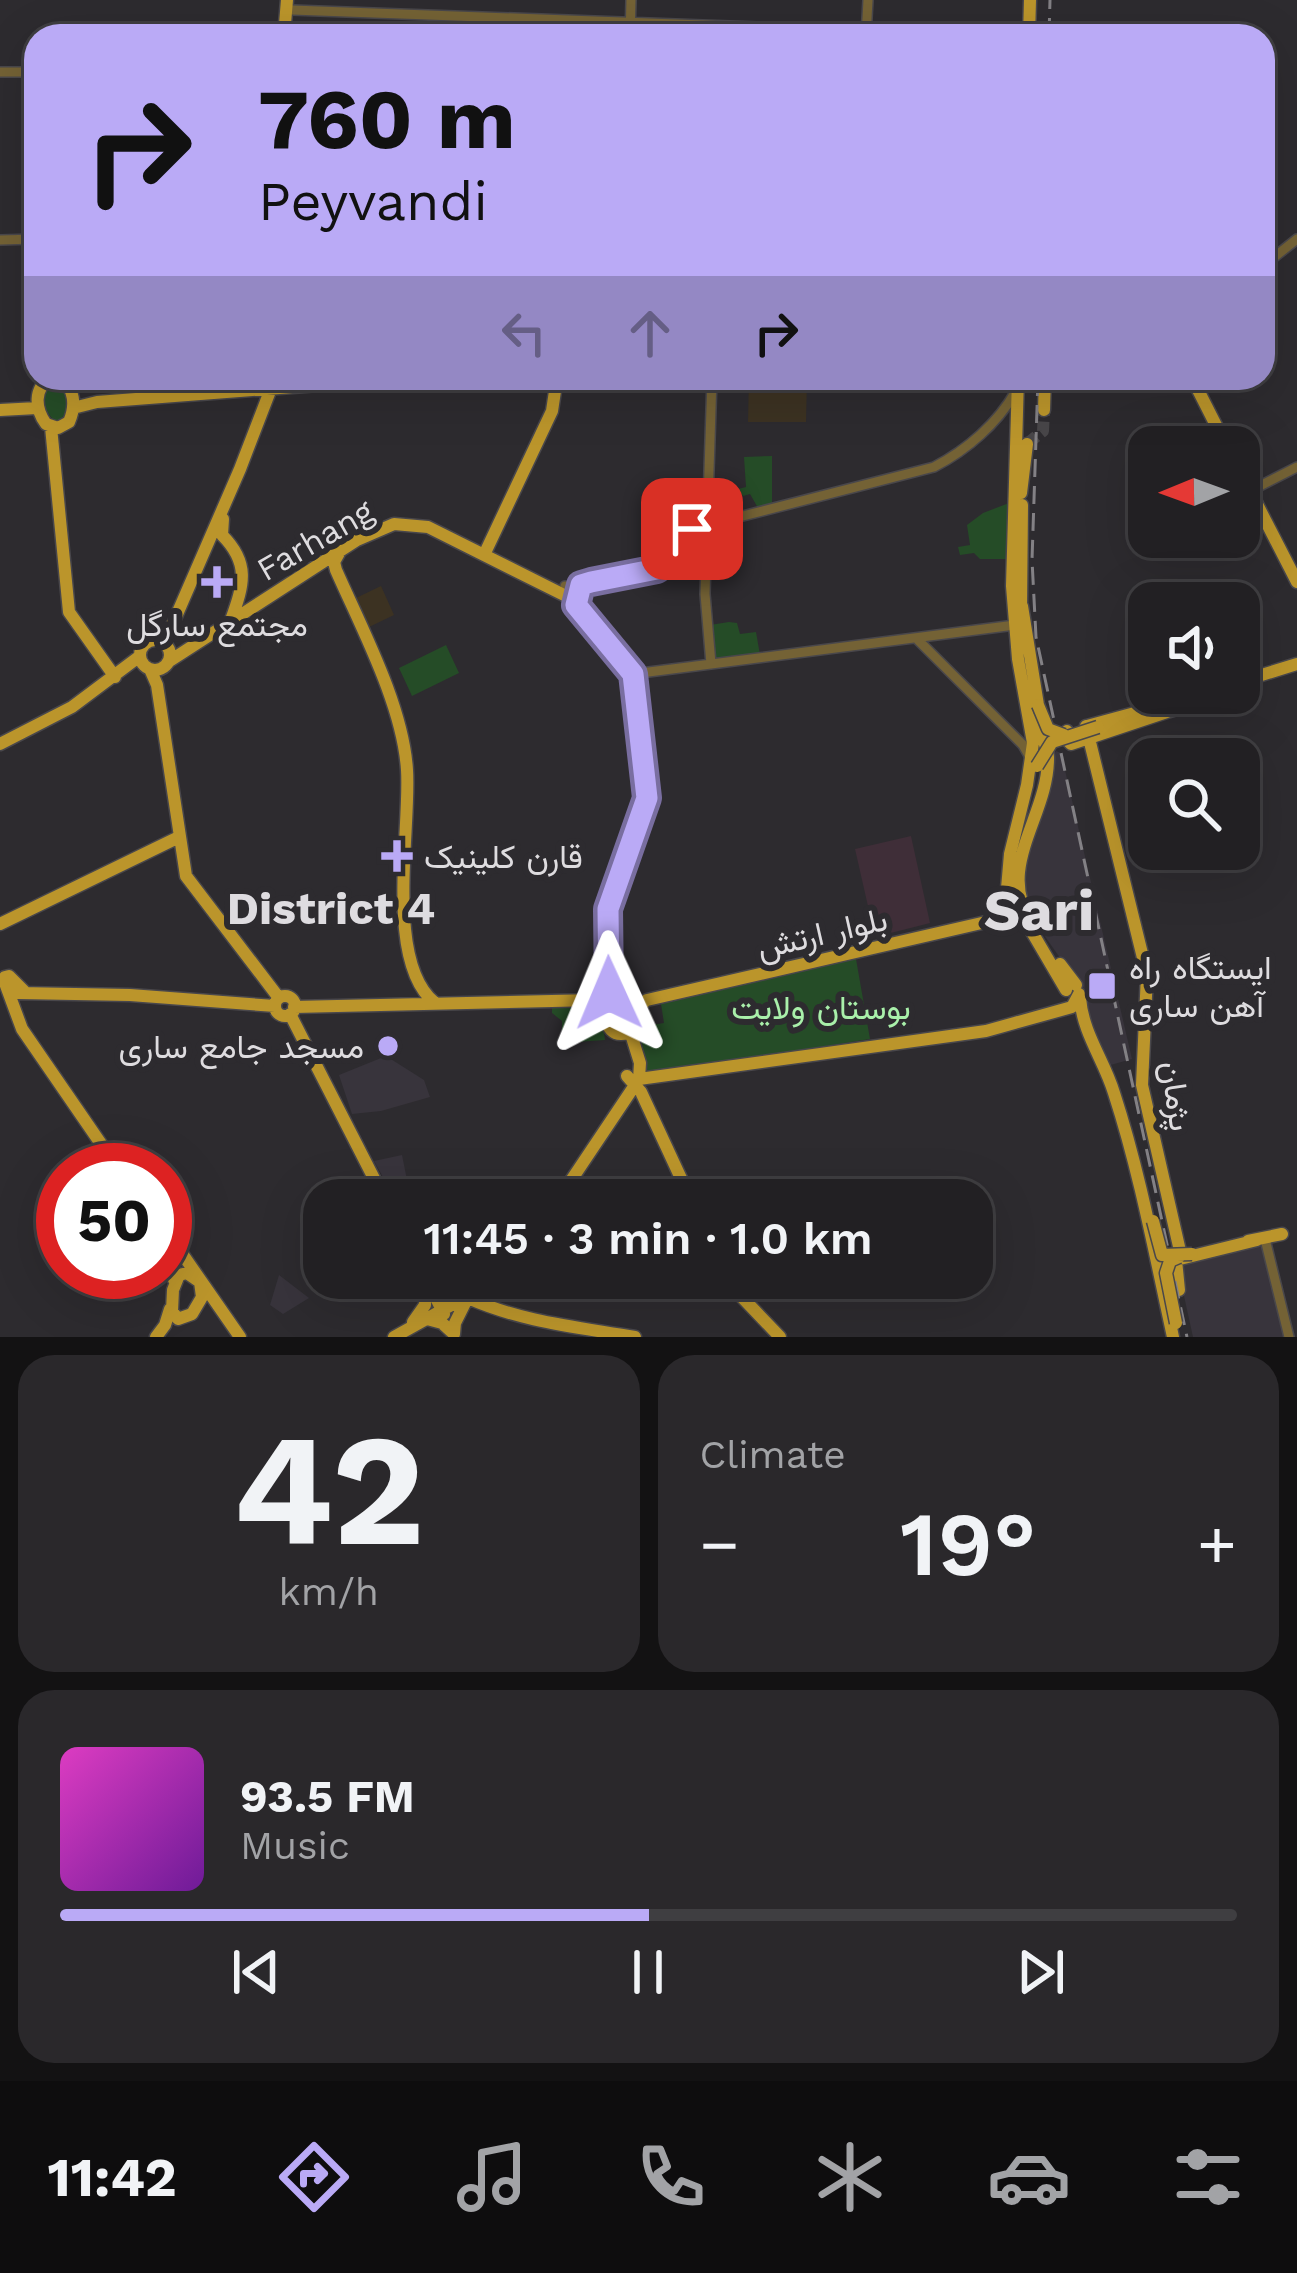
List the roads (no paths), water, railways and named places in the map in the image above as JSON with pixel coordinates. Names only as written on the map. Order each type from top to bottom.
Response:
[{"type":"main road","points":[[37,408],[39,390]]},
{"type":"main road","points":[[66,390],[73,402]]},
{"type":"main road","points":[[73,402],[248,390]]},
{"type":"main road","points":[[273,390],[223,533],[202,560],[162,638],[144,646],[153,664],[177,838],[192,887],[277,1002]]},
{"type":"main road","points":[[202,560],[273,390]]},
{"type":"main road","points":[[484,555],[552,411],[555,390]]},
{"type":"main road","points":[[1017,390],[1011,413],[1018,578],[1037,752],[1013,862],[1014,904],[1071,996],[1114,1090],[1174,1334]]},
{"type":"main road","points":[[1020,390],[1022,494]]},
{"type":"main road","points":[[1043,410],[1044,390]]},
{"type":"main road","points":[[1198,390],[1216,426]]},
{"type":"main road","points":[[73,402],[57,427],[73,618],[115,676]]},
{"type":"main road","points":[[0,410],[37,408],[57,427]]},
{"type":"main road","points":[[1017,553],[1028,444]]},
{"type":"main road","points":[[1260,507],[1291,556],[1297,582]]},
{"type":"main road","name":"Farhang","points":[[153,664],[185,650],[313,567],[386,526],[404,523],[428,527],[561,593],[633,674]]},
{"type":"main road","points":[[223,533],[243,563],[231,621]]},
{"type":"main road","points":[[340,552],[334,562],[336,570],[403,740],[407,767],[402,872],[405,921],[421,988],[435,1003]]},
{"type":"main road","points":[[313,567],[336,570]]},
{"type":"main road","points":[[1018,578],[1015,626],[1037,752]]},
{"type":"main road","points":[[1018,578],[1026,646],[1048,729],[1071,734],[1149,714]]},
{"type":"main road","points":[[239,596],[247,606],[259,604]]},
{"type":"main road","points":[[162,638],[185,650]]},
{"type":"main road","points":[[0,746],[153,664],[168,648],[162,638]]},
{"type":"main road","points":[[0,746],[72,707],[115,676],[153,664]]},
{"type":"main road","points":[[1260,680],[1297,669]]},
{"type":"main road","points":[[633,674],[647,800],[608,909],[608,989],[620,1007],[635,1077],[681,1179]]},
{"type":"main road","points":[[1037,752],[1093,730]]},
{"type":"main road","name":"پژمان","points":[[1093,730],[1147,974],[1141,1073],[1182,1255],[1179,1290]]},
{"type":"main road","points":[[1037,752],[1071,734]]},
{"type":"main road","points":[[0,924],[177,838]]},
{"type":"main road","points":[[892,942],[989,916],[1014,904]]},
{"type":"main road","points":[[1014,904],[1071,996]]},
{"type":"main road","name":"بلوار ارتش","points":[[620,1007],[999,920],[1014,904]]},
{"type":"main road","points":[[4,977],[23,999],[25,1025],[104,1143]]},
{"type":"main road","points":[[595,1000],[608,989]]},
{"type":"main road","points":[[635,1077],[986,1029],[1071,996]]},
{"type":"main road","points":[[23,999],[277,1002],[290,998],[292,1011],[376,1179]]},
{"type":"main road","points":[[292,1011],[595,1000],[620,1007]]},
{"type":"main road","points":[[620,1007],[610,1029],[626,1034]]},
{"type":"main road","points":[[573,1179],[635,1077]]},
{"type":"main road","points":[[1135,1180],[1153,1221],[1159,1251],[1182,1255],[1259,1239]]},
{"type":"main road","points":[[1135,1180],[1162,1278]]},
{"type":"main road","points":[[1145,1206],[1174,1334]]},
{"type":"main road","points":[[1173,1213],[1189,1251],[1259,1239]]},
{"type":"main road","points":[[1174,1334],[1166,1273],[1170,1262],[1182,1255],[1290,1233]]},
{"type":"main road","points":[[192,1273],[237,1337]]},
{"type":"main road","points":[[192,1278],[200,1282]]},
{"type":"main road","points":[[163,1332],[186,1318],[201,1301],[200,1282]]},
{"type":"main road","points":[[163,1332],[171,1299]]},
{"type":"main road","points":[[172,1299],[174,1316],[214,1314],[237,1337]]},
{"type":"main road","points":[[410,1326],[425,1299]]},
{"type":"main road","points":[[436,1299],[455,1335]]},
{"type":"main road","points":[[453,1299],[553,1325],[634,1337]]},
{"type":"main road","points":[[744,1299],[780,1337]]},
{"type":"main road","points":[[394,1337],[465,1300]]},
{"type":"main road","points":[[455,1335],[465,1300]]},
{"type":"main road","points":[[1168,1301],[1174,1334]]},
{"type":"main road","points":[[427,1318],[455,1335]]},
{"type":"street","points":[[631,22],[632,0]]},
{"type":"street","points":[[290,3],[673,24]]},
{"type":"street","points":[[711,390],[705,594],[712,664]]},
{"type":"street","points":[[565,586],[570,591],[657,569],[673,558],[687,533],[705,525],[934,467],[1011,413]]},
{"type":"street","points":[[1260,486],[1297,467]]},
{"type":"street","points":[[576,605],[581,585]]},
{"type":"street","points":[[633,674],[1015,626]]},
{"type":"street","points":[[918,640],[1017,739],[1037,752]]},
{"type":"street","points":[[1017,739],[1037,752]]},
{"type":"street","points":[[1259,1239],[1289,1337]]},
{"type":"tunnel","points":[[1027,444],[1043,431],[1044,410]]},
{"type":"railway","points":[[1049,24],[1050,0]]},
{"type":"railway","points":[[1038,390],[1032,560],[1036,637],[1187,1337]]},
{"type":"place","name":"مجتمع سارگل","points":[[217,582]]},
{"type":"place","name":"قارن کلینیک","points":[[397,856]]},
{"type":"place","name":"ایستگاه راه آهن ساری","points":[[1102,986]]},
{"type":"place","name":"مسجد جامع ساری","points":[[388,1046]]},
{"type":"district","name":"District 4","points":[[331,908]]},
{"type":"district","name":"Sari","points":[[1039,910]]},
{"type":"park label","name":"بوستان ولایت","points":[[821,1007]]}]
